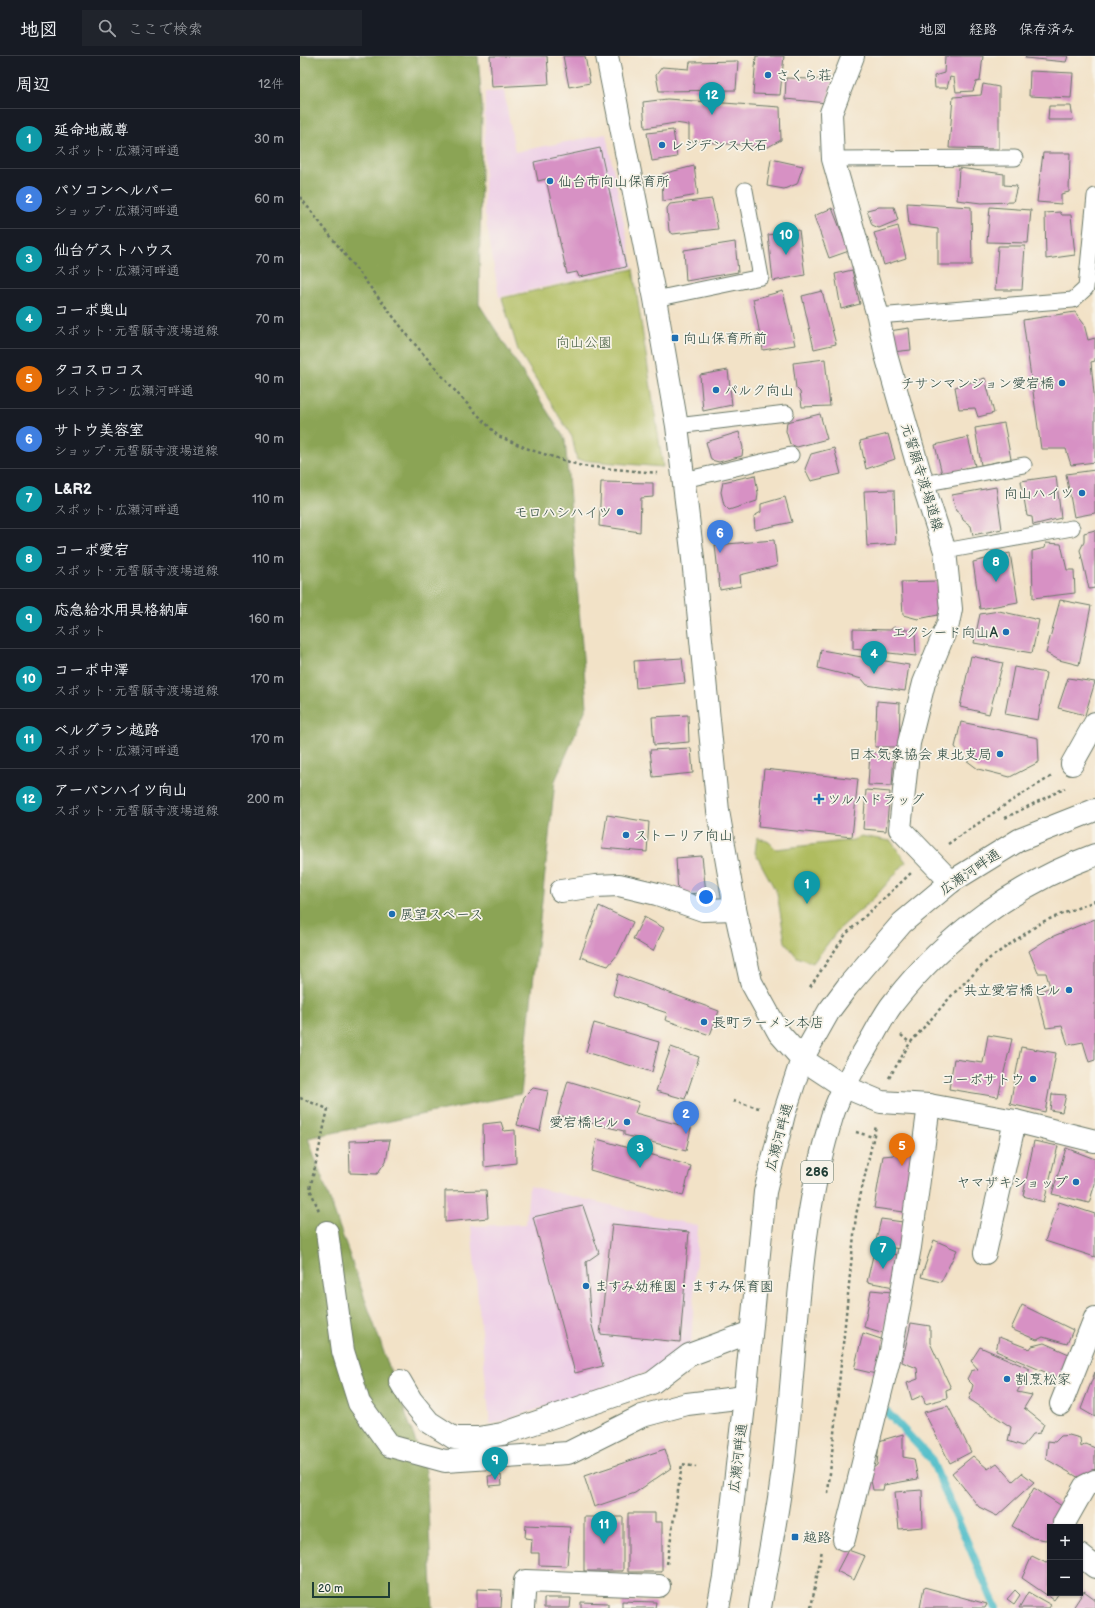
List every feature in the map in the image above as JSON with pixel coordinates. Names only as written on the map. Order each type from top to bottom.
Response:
[{"type":"main road","points":[[607,56],[677,426],[684,480],[718,811],[735,909],[752,982],[779,1033],[802,1060],[843,1086],[881,1102],[929,1105],[1015,1121],[1095,1141]]},
{"type":"main road","name":"元誓願寺渡場道線","points":[[853,56],[831,113],[833,159],[878,316],[886,355],[923,484],[945,551],[951,609],[948,624],[924,683],[909,743],[900,829],[951,882]]},
{"type":"main road","points":[[1072,764],[1095,723]]},
{"type":"main road","name":"広瀬河畔通","points":[[718,1608],[724,1577],[745,1397],[765,1192],[784,1114],[802,1060],[829,1011],[902,923],[951,882],[1019,840],[1095,810]]},
{"type":"main road","name":"286","points":[[760,1608],[784,1462],[804,1251],[813,1188],[829,1126],[843,1086],[893,1003],[932,959],[961,932],[998,903],[1066,866],[1095,855]]},
{"type":"main road","points":[[561,891],[594,886],[619,885],[657,894],[703,910],[735,909]]},
{"type":"main road","points":[[844,1539],[891,1351],[910,1247],[929,1105]]},
{"type":"main road","points":[[985,1253],[1015,1121]]},
{"type":"main road","points":[[327,1232],[343,1351],[359,1403],[390,1446],[445,1461],[568,1453],[642,1416],[687,1404],[745,1397]]},
{"type":"main road","points":[[1061,1404],[1095,1318]]},
{"type":"main road","points":[[400,1381],[411,1400],[429,1422],[454,1438],[478,1438],[502,1434],[652,1383],[689,1355],[751,1332]]},
{"type":"main road","points":[[1064,1524],[1085,1486],[1095,1481]]},
{"type":"main road","points":[[1083,1557],[1095,1567]]},
{"type":"main road","points":[[524,1608],[525,1581],[659,1586]]},
{"type":"lane","points":[[833,159],[1015,158]]},
{"type":"lane","points":[[654,299],[761,277],[745,190]]},
{"type":"lane","points":[[878,316],[1073,300],[1086,288],[1095,196]]},
{"type":"lane","points":[[677,426],[786,413]]},
{"type":"lane","points":[[684,480],[791,455]]},
{"type":"lane","points":[[923,484],[1024,465]]},
{"type":"lane","points":[[945,551],[1072,528]]},
{"type":"path","points":[[300,197],[413,342],[457,394],[498,436],[531,450],[582,466],[658,473]]},
{"type":"path","points":[[947,844],[1051,776]]},
{"type":"path","points":[[810,987],[846,934],[914,870]]},
{"type":"path","points":[[889,1079],[910,1043],[953,994],[990,958],[1042,922],[1095,901]]},
{"type":"path","points":[[901,1035],[910,1043]]},
{"type":"path","points":[[300,1098],[328,1109],[310,1189],[327,1232]]},
{"type":"path","points":[[733,1102],[759,1108]]},
{"type":"path","points":[[828,1499],[856,1215],[877,1124]]},
{"type":"path","points":[[856,1132],[873,1137]]},
{"type":"path","points":[[672,1535],[682,1464],[696,1467]]},
{"type":"path","points":[[811,1608],[823,1546]]},
{"type":"shaded area","name":"仙台市向山保育所","points":[[504,91],[515,152],[606,134],[633,267],[499,297],[484,209],[485,92]]},
{"type":"shaded area","name":"ますみ幼稚園・ますみ保育園","points":[[529,1186],[698,1226],[691,1346],[651,1371],[490,1425],[471,1226],[526,1224]]},
{"type":"green space","points":[[300,56],[478,56],[482,105],[479,304],[565,439],[587,706],[555,781],[521,1094],[308,1138],[426,1471],[433,1608],[300,1608]]},
{"type":"green space","name":"向山公園","points":[[633,269],[663,467],[577,460],[572,437],[518,350],[502,298]]},
{"type":"green space","points":[[861,836],[891,841],[906,862],[874,898],[838,930],[813,963],[797,957],[785,942],[777,893],[755,853],[757,837],[769,842],[776,849],[853,840]]},
{"type":"building","points":[[490,56],[547,56],[549,84],[492,87]]},
{"type":"building","points":[[563,56],[585,56],[590,83],[569,87]]},
{"type":"building","name":"さくら荘","points":[[756,56],[784,56],[780,95],[753,94]]},
{"type":"building","points":[[945,56],[983,56],[980,81],[976,82],[973,91],[956,92],[954,78],[950,77],[947,88],[935,88],[934,76],[944,73]]},
{"type":"building","points":[[1026,56],[1068,56],[1066,62],[1025,58]]},
{"type":"building","points":[[738,61],[736,90],[659,91],[656,75],[662,67],[689,69],[690,62]]},
{"type":"building","points":[[1030,71],[1073,73],[1071,98],[1029,96]]},
{"type":"building","name":"さくら荘","points":[[786,78],[832,80],[827,103],[785,99]]},
{"type":"building","points":[[983,84],[999,87],[999,149],[949,148],[953,97],[981,95]]},
{"type":"building","points":[[667,99],[780,107],[781,140],[768,147],[689,141],[689,125],[675,123],[645,128],[643,102]]},
{"type":"building","points":[[1049,106],[1071,106],[1073,120],[1048,120]]},
{"type":"building","name":"レジデンス大石","points":[[673,130],[677,157],[652,161],[647,133]]},
{"type":"building","points":[[600,148],[626,267],[579,277],[577,272],[567,274],[546,179],[538,181],[534,162]]},
{"type":"building","points":[[1043,153],[1070,153],[1069,192],[1061,194],[1061,204],[1037,202]]},
{"type":"building","points":[[771,159],[803,166],[797,184],[784,189],[767,186]]},
{"type":"building","points":[[694,166],[698,195],[663,201],[662,174]]},
{"type":"building","points":[[959,168],[1004,174],[1004,185],[1017,186],[1013,202],[981,203],[957,200]]},
{"type":"building","points":[[712,199],[718,229],[673,234],[669,231],[667,208],[670,204]]},
{"type":"building","points":[[907,203],[971,207],[972,265],[938,265],[938,229],[909,225]]},
{"type":"building","points":[[879,207],[894,207],[898,220],[879,228],[872,225],[867,210]]},
{"type":"building","points":[[990,207],[1031,210],[1028,243],[987,242]]},
{"type":"building","points":[[832,208],[849,251],[829,258],[814,216]]},
{"type":"building","points":[[1060,212],[1062,215],[1071,215],[1075,255],[1046,259],[1045,213]]},
{"type":"building","points":[[898,226],[906,258],[884,265],[874,233]]},
{"type":"building","points":[[799,230],[805,275],[773,281],[768,235]]},
{"type":"building","points":[[735,242],[738,272],[686,281],[684,250]]},
{"type":"building","points":[[998,246],[1025,246],[1022,290],[995,290]]},
{"type":"building","points":[[852,270],[860,304],[841,309],[835,274]]},
{"type":"building","points":[[783,291],[795,345],[763,350],[753,299]]},
{"type":"building","points":[[822,291],[836,344],[814,349],[802,296]]},
{"type":"building","name":"チサンマンション愛宕橋","points":[[1075,312],[1084,324],[1088,340],[1095,338],[1095,361],[1091,362],[1095,404],[1095,462],[1071,465],[1066,449],[1041,449],[1023,320]]},
{"type":"building","points":[[909,328],[911,350],[892,352],[889,331]]},
{"type":"building","points":[[825,359],[830,406],[802,407],[800,392],[796,388],[793,363]]},
{"type":"building","name":"パルク向山","points":[[728,370],[732,405],[703,411],[700,375]]},
{"type":"building","points":[[985,378],[994,413],[978,417],[975,408],[959,409],[955,387]]},
{"type":"building","points":[[820,414],[827,439],[797,447],[790,444],[786,431],[787,422]]},
{"type":"building","points":[[1004,423],[1011,459],[981,465],[975,428]]},
{"type":"building","points":[[739,432],[743,448],[742,456],[719,462],[711,460],[706,442]]},
{"type":"building","points":[[888,434],[895,459],[866,469],[860,441]]},
{"type":"building","points":[[968,437],[975,466],[942,474],[935,445]]},
{"type":"building","points":[[834,448],[841,474],[811,481],[805,469],[811,454]]},
{"type":"building","name":"向山ハイツ","points":[[1095,470],[1095,513],[1074,517],[1066,474]]},
{"type":"building","points":[[755,475],[758,493],[757,501],[729,510],[724,505],[721,492],[723,482]]},
{"type":"building","points":[[1056,476],[1061,518],[1033,525],[1032,517],[1027,516],[1021,481]]},
{"type":"building","name":"モロハシハイツ","points":[[601,482],[653,483],[653,497],[641,498],[640,532],[599,526]]},
{"type":"building","points":[[996,487],[1002,529],[973,535],[971,526],[963,520],[961,514],[956,511],[952,495]]},
{"type":"building","points":[[894,490],[896,544],[867,546],[864,491]]},
{"type":"building","points":[[785,497],[792,522],[755,530],[754,516],[761,512],[761,504]]},
{"type":"building","points":[[1095,530],[1095,588],[1089,589],[1080,550],[1084,542],[1084,533]]},
{"type":"building","points":[[774,540],[777,566],[740,575],[741,586],[720,590],[715,545]]},
{"type":"building","points":[[1046,543],[1061,544],[1067,570],[1074,570],[1075,593],[1033,598],[1032,551],[1045,548]]},
{"type":"building","points":[[1010,553],[1018,602],[980,609],[973,562]]},
{"type":"building","points":[[937,581],[943,614],[918,619],[903,615],[901,582]]},
{"type":"building","points":[[1060,600],[1091,606],[1079,665],[1059,660],[1046,653]]},
{"type":"building","name":"エクシード向山A","points":[[999,611],[1039,620],[1032,653],[974,643],[980,614]]},
{"type":"building","points":[[894,627],[915,632],[916,656],[853,649],[853,629],[890,630]]},
{"type":"building","points":[[821,650],[909,665],[905,691],[867,685],[862,679],[818,668]]},
{"type":"building","points":[[971,656],[1003,663],[989,714],[960,707]]},
{"type":"building","points":[[682,658],[685,683],[636,688],[634,661]]},
{"type":"building","points":[[1014,667],[1046,673],[1038,720],[1005,714]]},
{"type":"building","points":[[1068,678],[1095,682],[1085,715],[1058,708]]},
{"type":"building","points":[[877,701],[900,703],[899,747],[875,747]]},
{"type":"building","points":[[688,715],[689,742],[654,745],[652,717]]},
{"type":"building","name":"日本気象協会 東北支局","points":[[961,722],[1038,738],[1039,762],[1010,777],[978,769],[966,760],[955,747]]},
{"type":"building","points":[[691,748],[693,773],[653,777],[650,750]]},
{"type":"building","points":[[870,752],[894,754],[892,786],[868,785]]},
{"type":"building","points":[[764,769],[858,779],[852,837],[758,827]]},
{"type":"building","points":[[866,790],[890,792],[886,831],[863,829]]},
{"type":"building","name":"ストーリア向山","points":[[607,815],[649,822],[647,852],[602,848]]},
{"type":"building","points":[[702,856],[706,893],[678,894],[676,858]]},
{"type":"building","points":[[599,906],[633,922],[618,954],[608,966],[580,957]]},
{"type":"building","points":[[644,917],[664,928],[653,951],[633,939]]},
{"type":"building","name":"共立愛宕橋ビル","points":[[1095,919],[1095,1060],[1089,1062],[1083,1042],[1068,1045],[1062,1026],[1046,1028],[1037,993],[1050,987],[1046,973],[1038,973],[1029,951],[1049,938]]},
{"type":"building","points":[[618,974],[719,1011],[710,1035],[665,1020],[667,1013],[613,995]]},
{"type":"building","points":[[594,1023],[659,1042],[652,1072],[586,1052]]},
{"type":"building","points":[[988,1035],[1012,1039],[998,1097],[949,1089],[954,1059],[983,1063]]},
{"type":"building","points":[[671,1047],[699,1057],[685,1099],[656,1091]]},
{"type":"building","name":"コーポサトウ","points":[[1021,1047],[1056,1053],[1045,1112],[1010,1104]]},
{"type":"building","name":"愛宕橋ビル","points":[[568,1081],[639,1102],[635,1113],[691,1128],[686,1151],[624,1135],[624,1131],[558,1115]]},
{"type":"building","points":[[533,1088],[548,1091],[540,1131],[517,1125],[524,1097]]},
{"type":"building","points":[[1052,1094],[1066,1095],[1062,1112],[1050,1110]]},
{"type":"building","points":[[501,1122],[504,1131],[515,1130],[516,1163],[484,1167],[483,1124]]},
{"type":"building","points":[[597,1139],[691,1166],[683,1196],[590,1170]]},
{"type":"building","points":[[390,1140],[386,1161],[377,1174],[350,1173],[349,1141]]},
{"type":"building","points":[[1034,1141],[1058,1146],[1044,1202],[1023,1196]]},
{"type":"building","points":[[898,1144],[908,1145],[914,1155],[904,1212],[874,1208],[883,1156],[894,1155]]},
{"type":"building","points":[[1066,1148],[1095,1159],[1095,1184],[1089,1203],[1052,1194]]},
{"type":"building","points":[[486,1190],[488,1218],[445,1222],[445,1191]]},
{"type":"building","points":[[1059,1202],[1095,1214],[1095,1257],[1045,1241]]},
{"type":"building","points":[[583,1206],[599,1253],[586,1262],[591,1322],[603,1366],[575,1373],[533,1217]]},
{"type":"building","points":[[881,1219],[903,1222],[900,1249],[875,1245]]},
{"type":"building","points":[[612,1224],[689,1232],[680,1342],[600,1334]]},
{"type":"building","points":[[934,1240],[957,1250],[941,1282],[921,1277]]},
{"type":"building","points":[[874,1251],[899,1255],[894,1287],[867,1282]]},
{"type":"building","points":[[871,1290],[892,1292],[884,1333],[864,1327]]},
{"type":"building","points":[[1022,1305],[1073,1330],[1067,1344],[1043,1337],[1037,1340],[1011,1329]]},
{"type":"building","points":[[911,1323],[930,1326],[930,1343],[951,1388],[946,1390],[947,1398],[925,1404],[923,1395],[912,1400],[907,1383],[918,1379],[917,1368],[902,1362]]},
{"type":"building","points":[[863,1333],[884,1340],[876,1374],[854,1369]]},
{"type":"building","points":[[999,1337],[1030,1349],[1032,1346],[1044,1343],[1069,1354],[1059,1378],[996,1351]]},
{"type":"building","points":[[980,1347],[1030,1369],[1017,1392],[1032,1395],[1024,1408],[1044,1424],[1040,1433],[1033,1434],[1023,1446],[1008,1441],[1011,1427],[969,1399],[973,1385],[967,1379],[971,1371],[978,1369],[971,1361]]},
{"type":"building","points":[[1095,1372],[1095,1417],[1081,1409]]},
{"type":"building","points":[[948,1406],[971,1452],[950,1463],[924,1412]]},
{"type":"building","points":[[903,1434],[903,1457],[914,1459],[918,1479],[884,1485],[883,1490],[873,1490],[869,1471],[877,1465],[879,1441]]},
{"type":"building","points":[[1069,1435],[1080,1438],[1081,1447],[1086,1444],[1095,1448],[1095,1474],[1081,1479],[1046,1459],[1048,1441],[1055,1442],[1061,1436]]},
{"type":"building","points":[[665,1449],[671,1468],[635,1493],[594,1507],[584,1476]]},
{"type":"building","points":[[973,1456],[988,1469],[997,1463],[1013,1481],[1022,1473],[1034,1482],[997,1516],[979,1507],[952,1473]]},
{"type":"building","points":[[501,1475],[502,1485],[489,1486],[488,1476]]},
{"type":"building","points":[[1034,1488],[1065,1508],[1056,1524],[1047,1524],[1046,1540],[1033,1538],[1012,1526]]},
{"type":"building","points":[[922,1490],[923,1527],[899,1529],[895,1492]]},
{"type":"building","points":[[628,1513],[655,1513],[655,1522],[662,1522],[662,1572],[628,1572]]},
{"type":"building","points":[[584,1517],[623,1517],[623,1571],[584,1571]]},
{"type":"building","points":[[526,1525],[570,1527],[567,1566],[539,1565],[539,1553],[531,1553],[532,1539],[525,1538]]},
{"type":"building","points":[[848,1550],[865,1556],[854,1580],[837,1571]]},
{"type":"building","points":[[1032,1556],[1047,1562],[1047,1595],[1022,1578]]},
{"type":"building","points":[[924,1587],[987,1604],[985,1608],[920,1608]]},
{"type":"building","points":[[477,1589],[502,1590],[501,1608],[477,1608]]},
{"type":"building","points":[[1015,1590],[1020,1595],[1014,1604],[1007,1599]]},
{"type":"building","points":[[1084,1591],[1095,1599],[1095,1608],[1073,1608],[1081,1596],[1083,1596]]},
{"type":"building","points":[[1028,1592],[1051,1605],[1049,1608],[1019,1608]]},
{"type":"building","points":[[1048,1596],[1057,1596],[1054,1600]]},
{"type":"building","points":[[544,1598],[571,1598],[570,1608],[544,1608]]},
{"type":"building","points":[[622,1601],[656,1602],[655,1608],[622,1608]]},
{"type":"building","points":[[581,1602],[608,1603],[608,1608],[581,1608]]},
{"type":"waterway","points":[[885,1410],[931,1459],[996,1608]]},
{"type":"place","name":"さくら荘","points":[[768,75]]},
{"type":"place","name":"アーバンハイツ向山","points":[[712,115]]},
{"type":"place","name":"レジデンス大石","points":[[662,145]]},
{"type":"place","name":"仙台市向山保育所","points":[[550,181]]},
{"type":"place","name":"コーポ中澤","points":[[786,255]]},
{"type":"place","name":"向山保育所前","points":[[675,338]]},
{"type":"place","name":"チサンマンション愛宕橋","points":[[1062,383]]},
{"type":"place","name":"パルク向山","points":[[716,390]]},
{"type":"place","name":"向山ハイツ","points":[[1082,493]]},
{"type":"place","name":"モロハシハイツ","points":[[620,512]]},
{"type":"place","name":"サトウ美容室","points":[[720,553]]},
{"type":"place","name":"コーポ愛宕","points":[[996,582]]},
{"type":"place","name":"エクシード向山A","points":[[1006,632]]},
{"type":"place","name":"コーポ奥山","points":[[874,674]]},
{"type":"place","name":"日本気象協会 東北支局","points":[[1000,754]]},
{"type":"place","name":"ツルハドラッグ","points":[[819,799]]},
{"type":"place","name":"ストーリア向山","points":[[626,835]]},
{"type":"place","name":"延命地蔵尊","points":[[807,904]]},
{"type":"place","name":"展望スペース","points":[[392,914]]},
{"type":"place","name":"共立愛宕橋ビル","points":[[1069,990]]},
{"type":"place","name":"長町ラーメン本店","points":[[704,1022]]},
{"type":"place","name":"コーポサトウ","points":[[1033,1079]]},
{"type":"place","name":"愛宕橋ビル","points":[[627,1122]]},
{"type":"place","name":"パソコンヘルパー","points":[[686,1134]]},
{"type":"place","name":"タコスロコス","points":[[902,1166]]},
{"type":"place","name":"仙台ゲストハウス","points":[[640,1168]]},
{"type":"place","name":"ヤマザキショップ","points":[[1076,1182]]},
{"type":"place","name":"L&R2","points":[[883,1269]]},
{"type":"place","name":"ますみ幼稚園・ますみ保育園","points":[[586,1286]]},
{"type":"place","name":"割烹松家","points":[[1007,1379]]},
{"type":"place","name":"応急給水用具格納庫","points":[[495,1480]]},
{"type":"place","name":"越路","points":[[795,1537]]},
{"type":"place","name":"ベルグラン越路","points":[[604,1544]]}]
